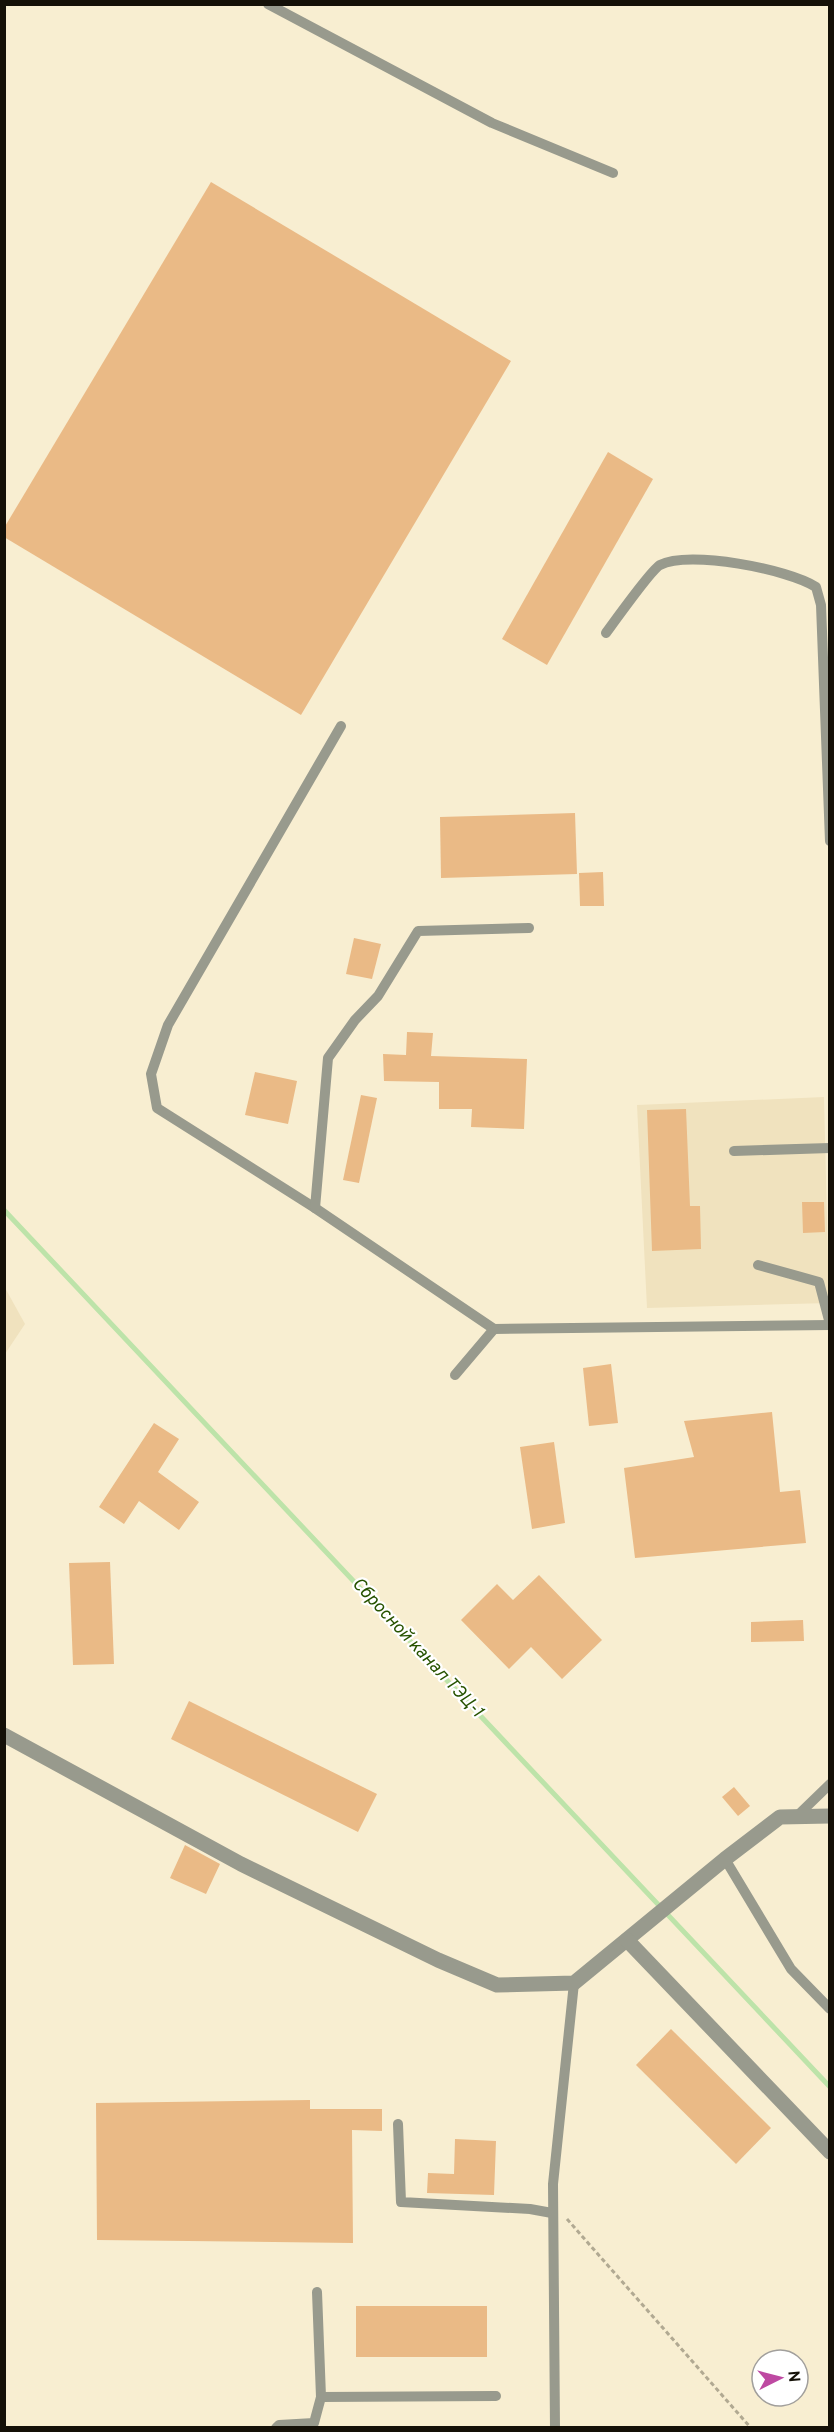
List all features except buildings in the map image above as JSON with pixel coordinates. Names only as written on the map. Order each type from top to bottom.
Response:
[{"type":"street","points":[[4,1735],[241,1864],[438,1960],[497,1985],[574,1983],[688,1888],[780,1817],[830,1816]]},
{"type":"street","points":[[627,1940],[830,2152]]},
{"type":"lane","points":[[268,4],[492,123],[613,173]]},
{"type":"lane","points":[[606,633],[659,566],[688,559],[754,567],[803,579],[816,587],[821,605],[830,841]]},
{"type":"lane","points":[[341,726],[168,1025],[151,1074],[158,1108],[315,1208],[494,1329],[830,1324],[819,1282],[758,1265]]},
{"type":"lane","points":[[315,1208],[328,1058],[356,1020],[378,996],[417,931],[529,928]]},
{"type":"lane","points":[[734,1151],[830,1148]]},
{"type":"lane","points":[[455,1375],[494,1329]]},
{"type":"lane","points":[[797,1816],[830,1784]]},
{"type":"lane","points":[[725,1859],[791,1969],[830,2009]]},
{"type":"lane","points":[[555,2427],[552,2207],[574,1983]]},
{"type":"lane","points":[[398,2124],[401,2202],[530,2209],[552,2207]]},
{"type":"lane","points":[[276,2427],[314,2423],[321,2397],[317,2292]]},
{"type":"lane","points":[[321,2397],[495,2396]]},
{"type":"path","points":[[552,2207],[751,2427]]},
{"type":"shaded area","points":[[824,1097],[829,1303],[647,1308],[637,1105]]},
{"type":"shaded area","points":[[4,1286],[25,1324],[5,1354],[4,1354]]},
{"type":"waterway","name":"Сбросной канал ТЭЦ-1","points":[[4,1210],[830,2087]]}]
